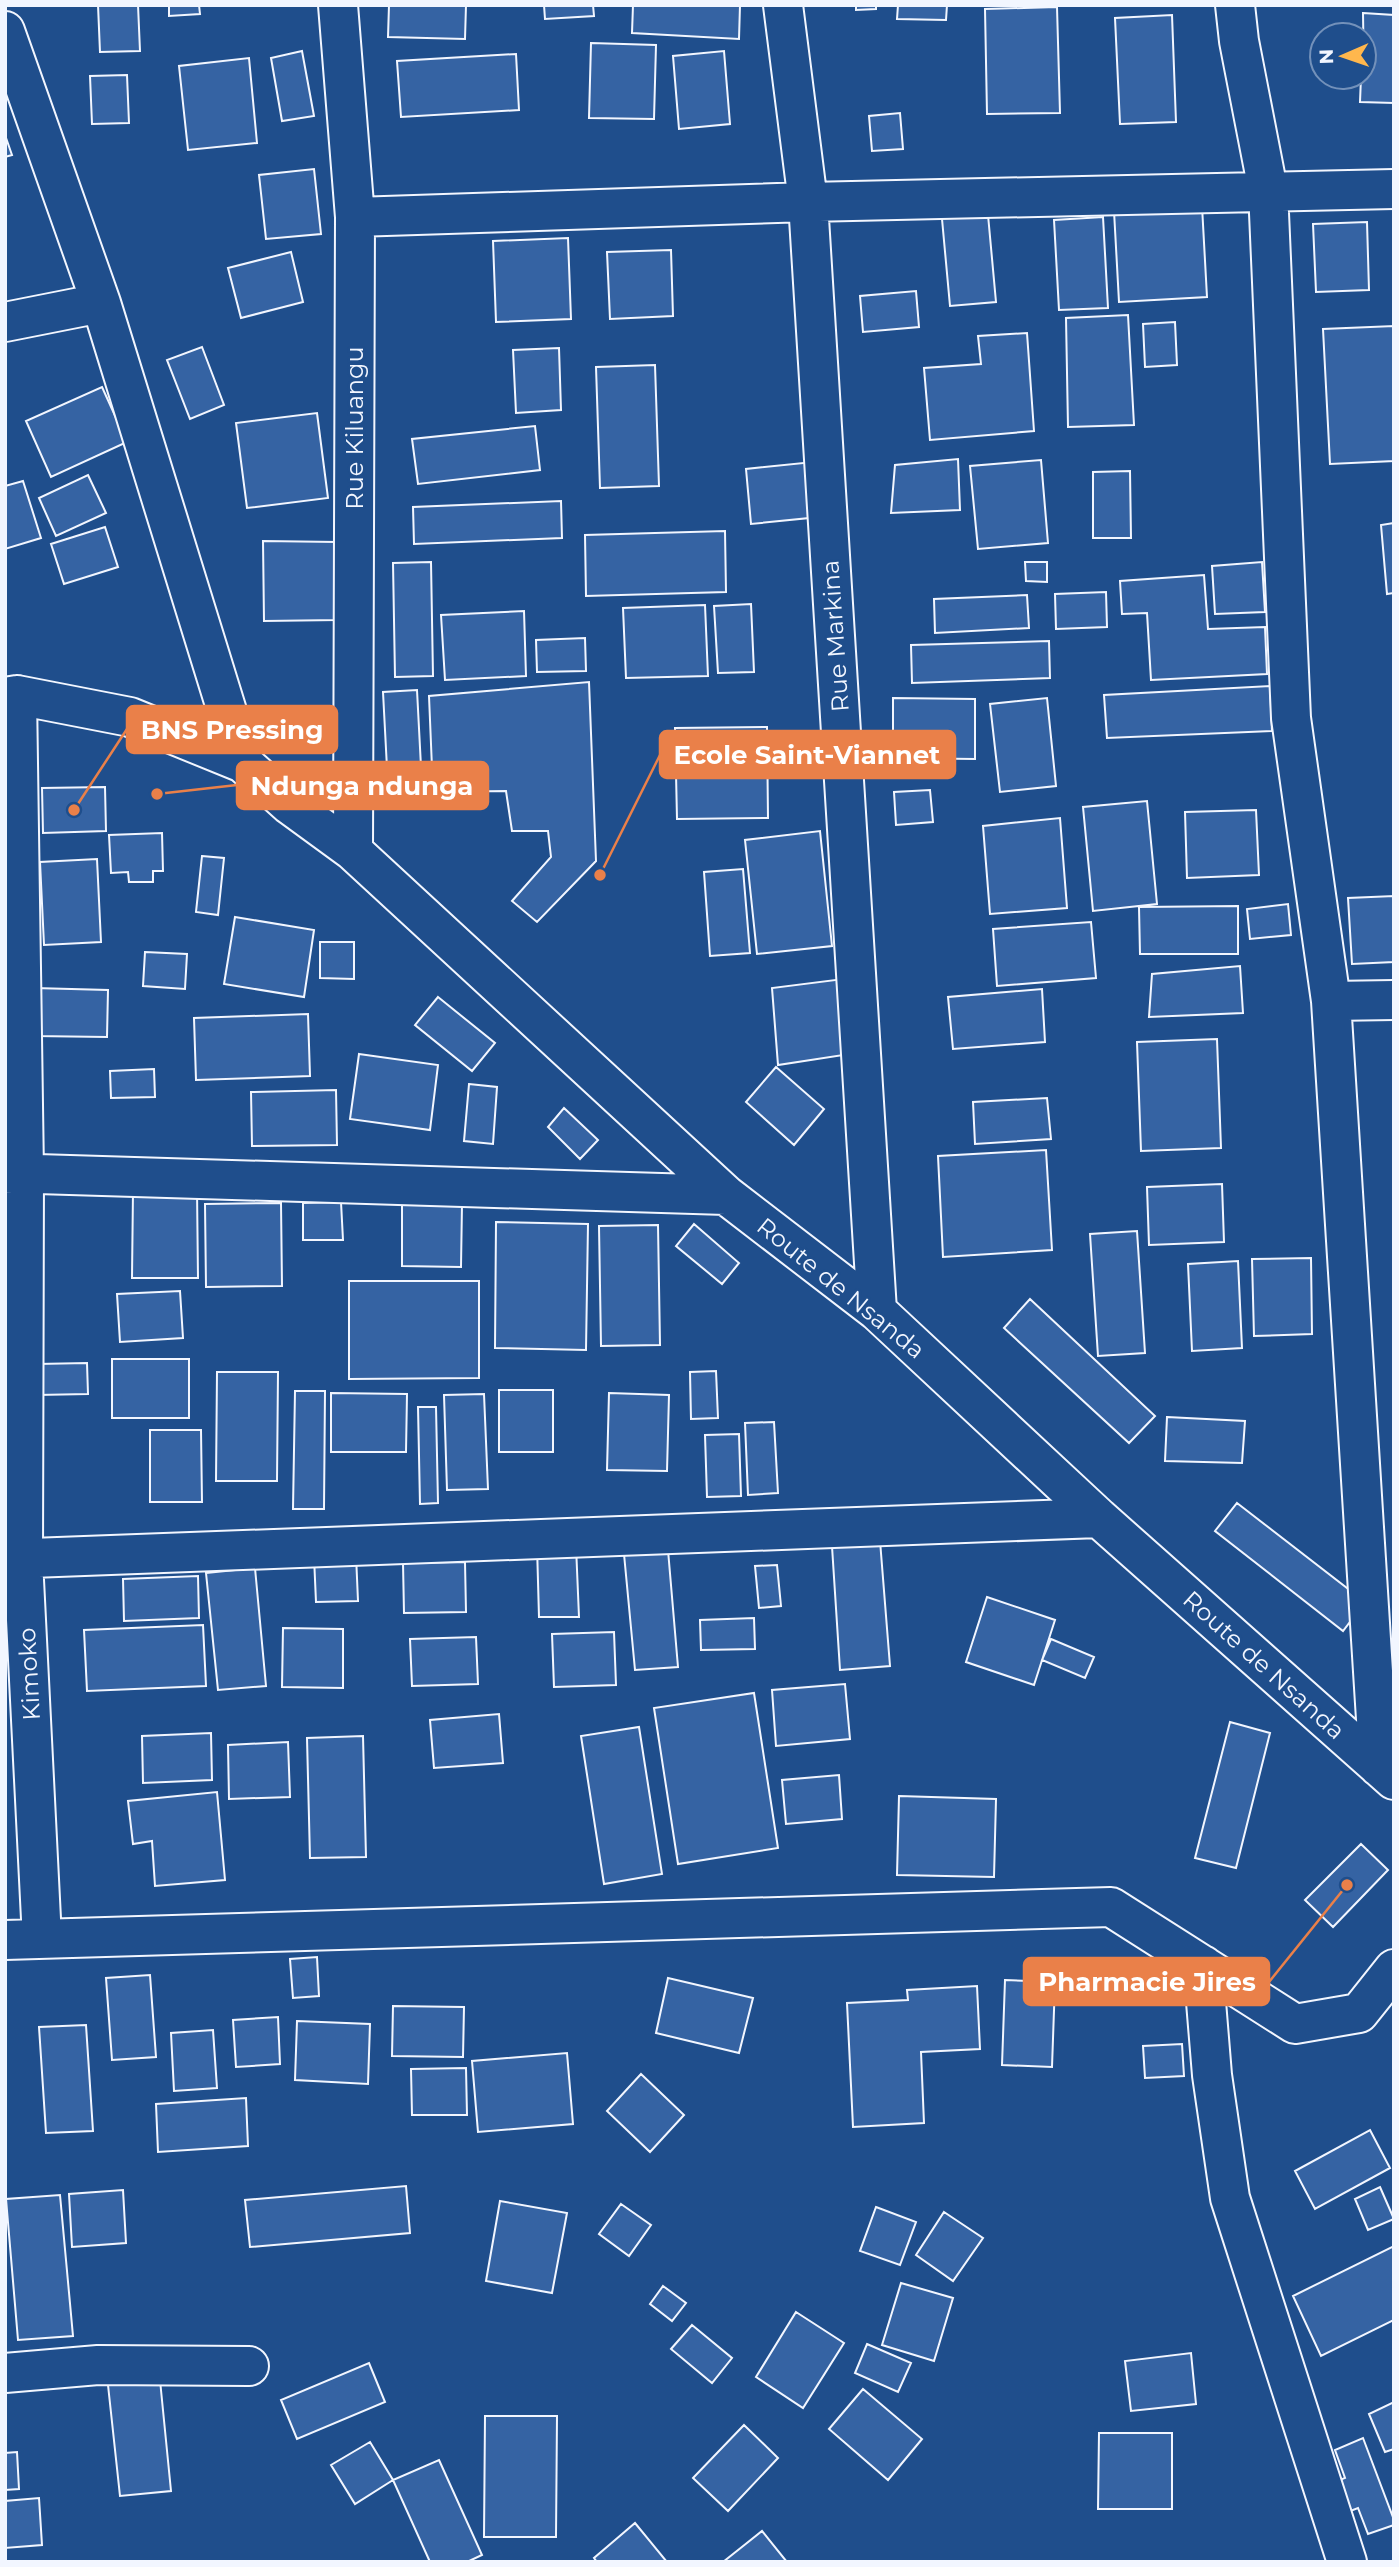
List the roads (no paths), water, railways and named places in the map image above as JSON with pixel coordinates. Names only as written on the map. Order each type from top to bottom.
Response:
[{"type":"street","name":"Rue Kiluangu","points":[[338,5],[355,217],[353,850]]},
{"type":"street","name":"Rue Markina","points":[[783,5],[808,202],[877,1311]]},
{"type":"street","points":[[1235,5],[1239,41],[1268,190],[1291,718],[1331,1001],[1386,1774]]},
{"type":"street","points":[[5,31],[101,303],[243,763]]},
{"type":"street","points":[[355,217],[808,202],[1394,189]]},
{"type":"street","points":[[5,321],[101,303]]},
{"type":"street","points":[[11,696],[130,717],[243,763]]},
{"type":"street","name":"Kimoko","points":[[11,696],[15,1173],[14,1559],[24,1940]]},
{"type":"street","name":"Route de Nsanda","points":[[243,763],[290,805],[353,850],[726,1195],[877,1311],[1099,1518],[1386,1774]]},
{"type":"street","points":[[1331,1001],[1394,1000]]},
{"type":"street","points":[[15,1173],[726,1195]]},
{"type":"street","points":[[14,1559],[1099,1518]]},
{"type":"street","points":[[24,1940],[1111,1907],[1295,2024],[1359,2013],[1394,1969]]},
{"type":"street","points":[[1203,1965],[1212,2075],[1230,2198],[1347,2562]]},
{"type":"street","points":[[5,2374],[99,2365],[249,2367]]},
{"type":"place","name":"Ndunga ndunga","points":[[157,794]]},
{"type":"place","name":"BNS Pressing","points":[[74,810]]},
{"type":"place","name":"Ecole Saint-Viannet","points":[[600,875]]},
{"type":"place","name":"Pharmacie Jires","points":[[1347,1885]]}]
